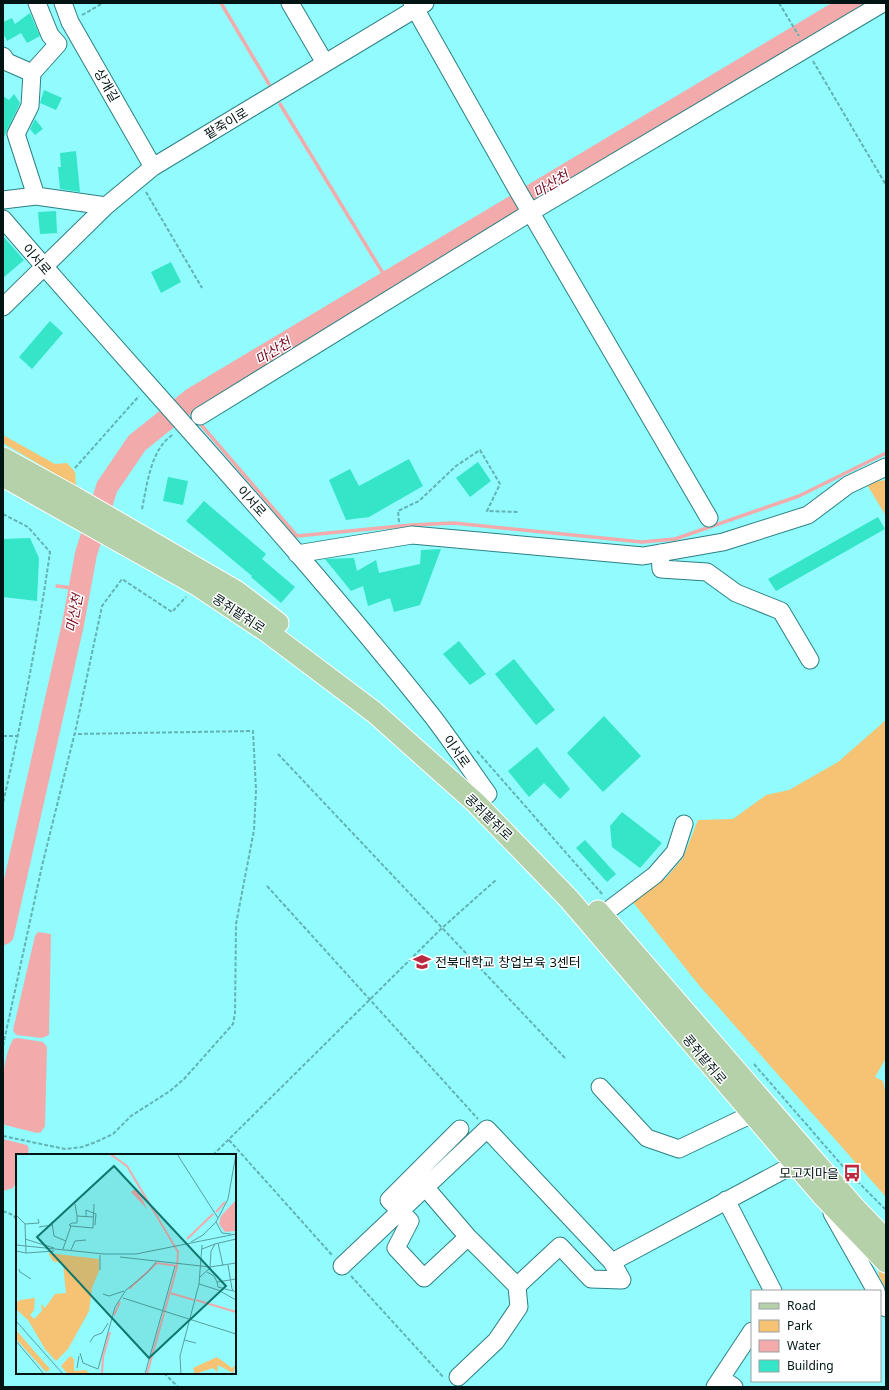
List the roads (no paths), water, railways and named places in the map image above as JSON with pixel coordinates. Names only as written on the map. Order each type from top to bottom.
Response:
[{"type":"main road","name":"콩쥐팥쥐로","points":[[3,458],[71,504],[122,534],[269,633],[374,712],[476,803],[569,899],[822,1195],[886,1262]]},
{"type":"main road","name":"콩쥐팥쥐로","points":[[3,476],[71,504]]},
{"type":"main road","name":"콩쥐팥쥐로","points":[[122,534],[236,591],[340,669],[488,794],[608,911],[856,1209],[886,1240]]},
{"type":"main road","points":[[856,1209],[886,1230]]},
{"type":"street","points":[[36,196],[16,134],[30,106],[32,73],[58,44],[50,35],[37,3]]},
{"type":"street","name":"상개길","points":[[64,3],[70,22],[153,166]]},
{"type":"street","points":[[290,3],[325,64]]},
{"type":"street","points":[[200,416],[529,209],[804,46],[883,3]]},
{"type":"street","points":[[418,5],[517,189],[709,518]]},
{"type":"street","name":"팥죽이로","points":[[3,307],[106,206],[153,166],[325,64],[418,5]]},
{"type":"street","points":[[3,56],[7,62],[32,73]]},
{"type":"street","points":[[3,200],[36,196],[106,206]]},
{"type":"street","name":"이서로","points":[[3,219],[148,386],[276,528],[434,718],[488,794]]},
{"type":"street","points":[[297,554],[412,534],[643,556],[723,542],[808,515],[848,485],[886,468]]},
{"type":"street","points":[[660,553],[661,569],[707,572],[736,593],[781,611],[810,660]]},
{"type":"street","points":[[608,911],[655,875],[675,852],[684,824]]},
{"type":"street","points":[[600,1087],[647,1138],[679,1149],[752,1114]]},
{"type":"street","points":[[460,1129],[389,1200],[401,1210],[410,1221],[396,1248],[424,1278],[468,1237]]},
{"type":"street","points":[[342,1266],[487,1129],[612,1262],[622,1280],[591,1279],[560,1246],[517,1286]]},
{"type":"street","points":[[612,1262],[656,1240],[726,1200],[795,1164]]},
{"type":"street","points":[[425,1187],[468,1237],[517,1286],[519,1307],[496,1341],[458,1377]]},
{"type":"street","points":[[822,1195],[875,1290]]},
{"type":"street","points":[[726,1200],[772,1290]]},
{"type":"street","points":[[723,1384],[751,1333]]},
{"type":"water","points":[[38,932],[51,934],[49,1035],[42,1038],[16,1035],[13,1030],[35,936]]},
{"type":"water","points":[[18,1038],[43,1042],[47,1047],[45,1126],[41,1132],[37,1133],[5,1125],[3,1122],[4,1069],[13,1039]]},
{"type":"water","points":[[3,1139],[27,1145],[29,1149],[27,1154],[16,1154],[16,1182],[13,1188],[3,1191]]},
{"type":"waterway","points":[[221,3],[269,84]]},
{"type":"waterway","name":"마산천","points":[[3,934],[73,624],[86,554],[107,487],[137,443],[192,399],[853,3]]},
{"type":"waterway","points":[[280,104],[389,283]]},
{"type":"waterway","points":[[184,405],[297,536],[411,525],[454,523],[642,542],[675,539],[799,496],[886,453]]},
{"type":"waterway","points":[[57,586],[79,589]]},
{"type":"place","name":"전북대학교 창업보육 3센터","points":[[422,962]]},
{"type":"place","name":"모고지마을","points":[[852,1173]]}]
